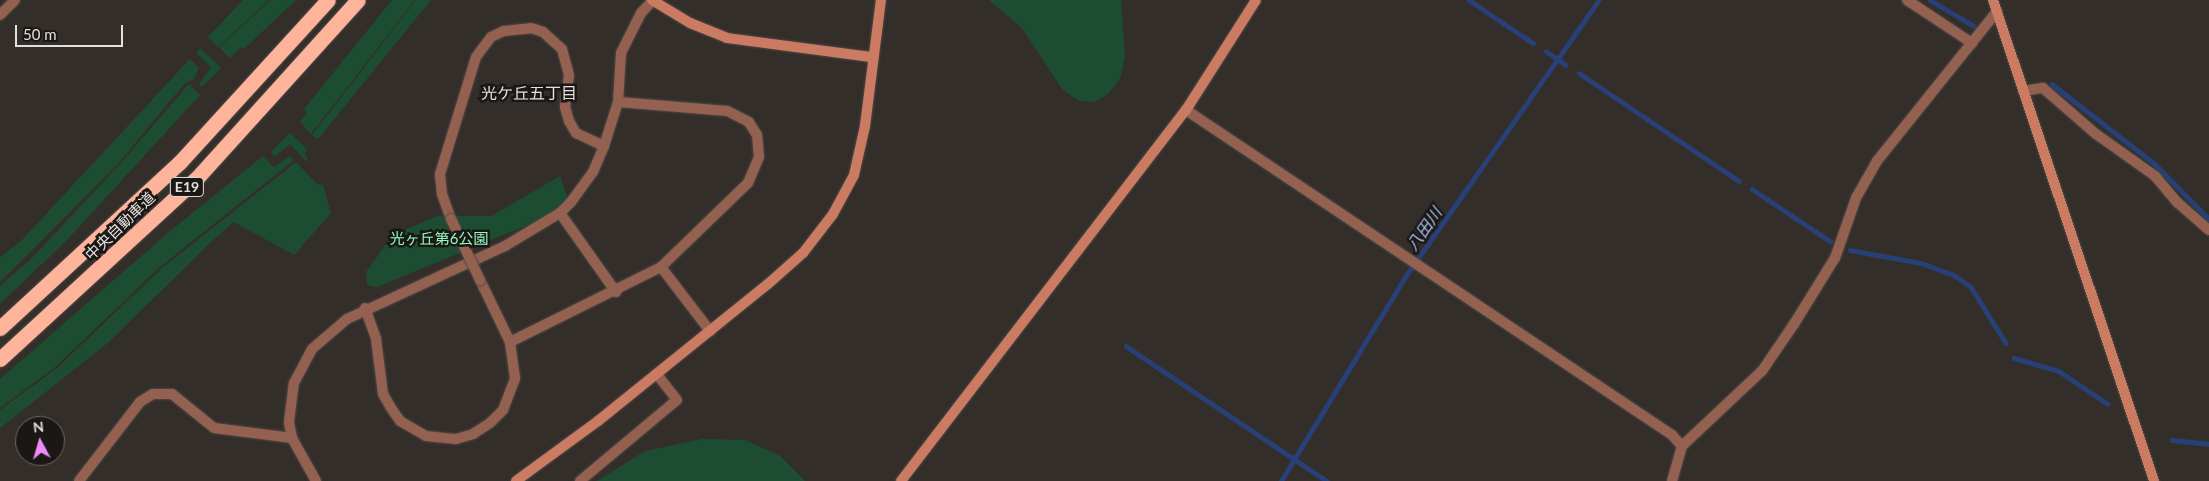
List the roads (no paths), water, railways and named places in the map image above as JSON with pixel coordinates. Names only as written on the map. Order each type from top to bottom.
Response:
[{"type":"highway","name":"中央自動車道","points":[[0,328],[180,162],[328,0]]},
{"type":"highway","name":"中央自動車道","points":[[0,359],[196,179],[358,0]]},
{"type":"street","points":[[0,15],[14,0]]},
{"type":"street","points":[[316,481],[292,438],[289,403],[302,366],[326,334],[366,308],[505,246],[560,213],[592,172],[604,146],[618,102],[621,53],[642,13],[653,0],[690,23],[727,38],[872,57]]},
{"type":"street","points":[[516,481],[710,331],[803,252],[833,214],[854,175],[865,126],[872,57],[881,0]]},
{"type":"street","points":[[906,479],[1186,110],[1256,0]]},
{"type":"street","points":[[1907,0],[1972,43]]},
{"type":"street","points":[[1993,0],[2154,481]]},
{"type":"street","points":[[1672,481],[1682,446],[1762,371],[1835,258],[1856,198],[1877,161],[1997,11]]},
{"type":"street","points":[[366,308],[376,339],[382,394],[400,421],[426,436],[456,439],[473,434],[503,410],[515,378],[510,342],[451,219],[442,194],[440,174],[476,57],[491,37],[504,31],[537,30],[562,49],[569,75],[566,107],[568,121],[576,132],[604,146]]},
{"type":"street","points":[[2023,91],[2043,88],[2096,134],[2155,176],[2178,203],[2209,230]]},
{"type":"street","points":[[510,342],[616,292],[661,267],[748,183],[759,158],[757,135],[749,122],[727,111],[618,102]]},
{"type":"street","points":[[1186,110],[1664,430],[1682,446]]},
{"type":"street","points":[[560,213],[616,292]]},
{"type":"street","points":[[661,267],[710,331]]},
{"type":"street","points":[[580,481],[678,400],[656,374]]},
{"type":"street","points":[[79,481],[140,402],[153,394],[172,394],[214,428],[292,438]]},
{"type":"waterway","points":[[1469,0],[1533,43]]},
{"type":"waterway","name":"八田川","points":[[1281,481],[1405,277],[1599,0]]},
{"type":"waterway","points":[[1930,0],[1974,26]]},
{"type":"waterway","name":"八田川","points":[[1546,51],[1566,65]]},
{"type":"waterway","points":[[1579,73],[1739,181]]},
{"type":"waterway","points":[[2052,84],[2155,164],[2209,219]]},
{"type":"waterway","points":[[1752,189],[1830,241]]},
{"type":"waterway","points":[[1850,250],[1921,263],[1954,275],[1971,287],[2006,343]]},
{"type":"waterway","points":[[1126,346],[1327,481]]},
{"type":"waterway","points":[[2014,358],[2059,371],[2108,404]]},
{"type":"waterway","points":[[2172,440],[2209,444]]},
{"type":"district","name":"光ケ丘五丁目","points":[[529,93]]},
{"type":"park label","name":"光ヶ丘第6公園","points":[[439,239]]}]
